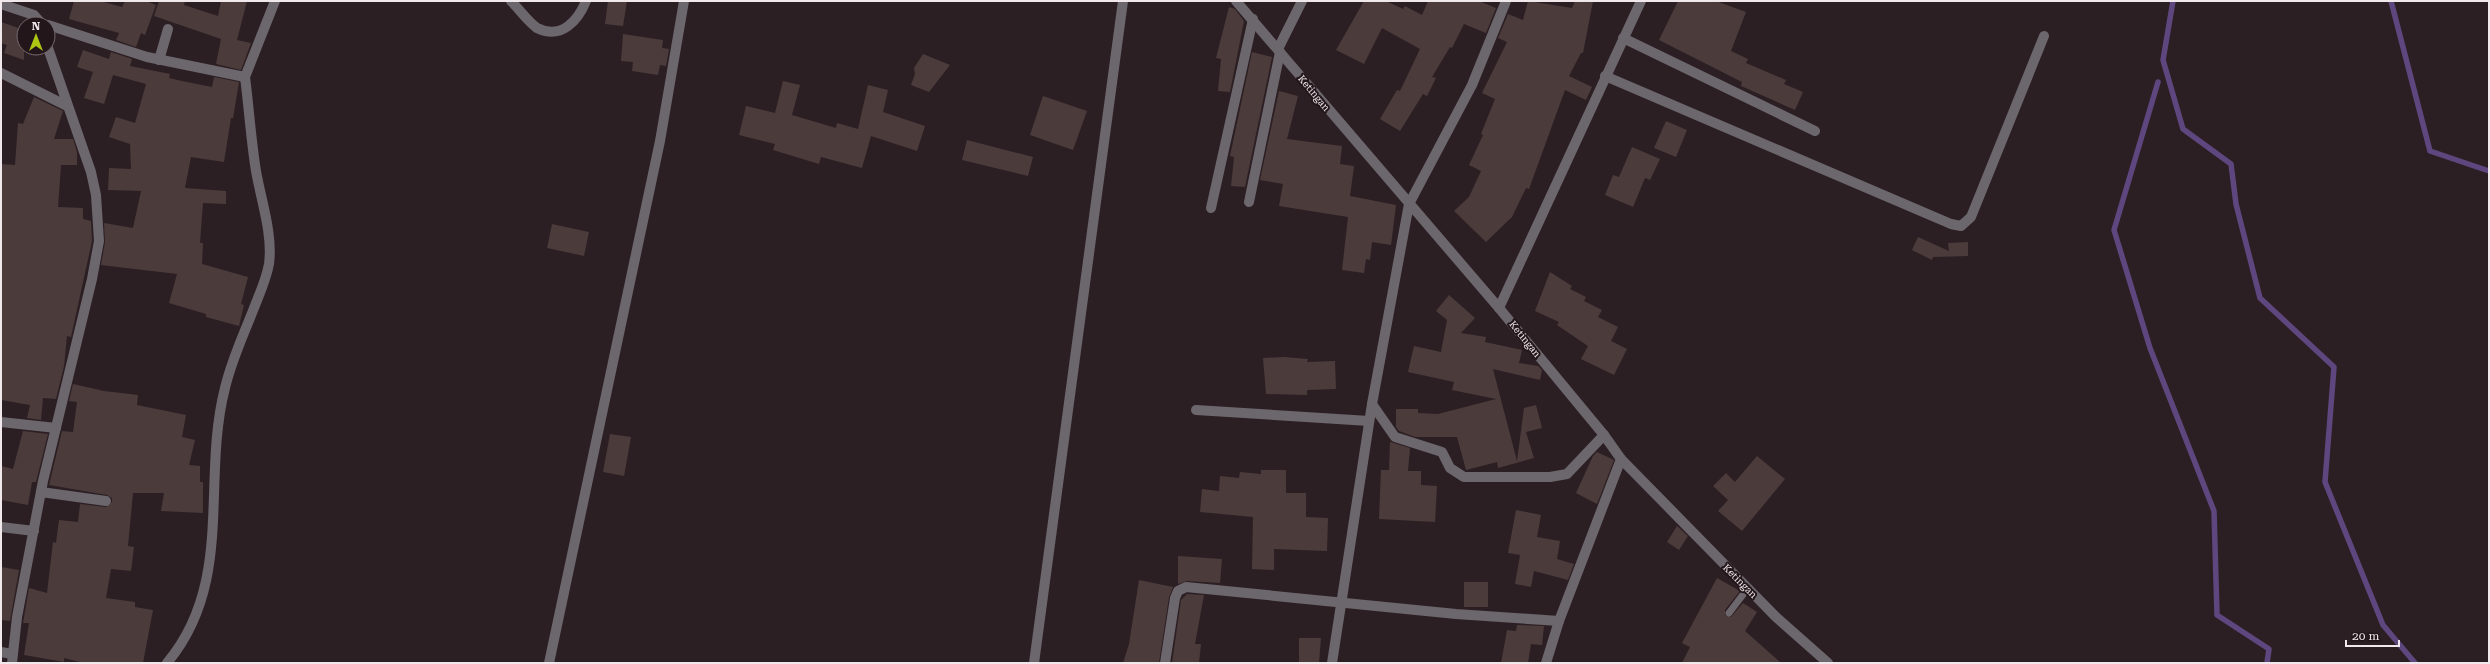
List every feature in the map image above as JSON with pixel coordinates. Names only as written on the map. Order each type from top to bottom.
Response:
[{"type":"street","points":[[167,663],[184,643],[208,577],[213,543],[218,424],[224,388],[236,352],[263,285],[269,264],[269,244],[256,168],[245,77],[275,1]]},
{"type":"street","points":[[511,1],[536,27],[558,31],[571,26],[581,14],[586,1]]},
{"type":"street","points":[[549,663],[660,141],[684,1]]},
{"type":"street","points":[[1034,663],[1124,1]]},
{"type":"street","name":"Ketingan","points":[[1236,1],[1253,19],[1408,204],[1499,308],[1604,435],[1621,459],[1748,588],[1828,663]]},
{"type":"street","points":[[1249,202],[1279,51],[1302,1]]},
{"type":"street","points":[[1332,663],[1369,421],[1408,204],[1472,85],[1506,1]]},
{"type":"street","points":[[1499,308],[1641,1]]},
{"type":"street","points":[[1,4],[35,16]]},
{"type":"street","points":[[1211,208],[1253,19]]},
{"type":"street","points":[[56,28],[159,60],[245,77]]},
{"type":"street","points":[[159,60],[168,29]]},
{"type":"street","points":[[1606,76],[1951,224],[1961,226],[1971,217],[2044,36]]},
{"type":"street","points":[[1624,38],[1815,131]]},
{"type":"street","points":[[1,652],[12,658],[17,617],[41,492],[92,279],[99,241],[96,195],[83,146],[67,106],[51,56]]},
{"type":"street","points":[[1,73],[67,106]]},
{"type":"street","points":[[1372,404],[1395,437],[1442,452],[1450,468],[1464,477],[1550,477],[1568,474],[1604,435]]},
{"type":"street","points":[[1196,410],[1369,421]]},
{"type":"street","points":[[1,422],[56,428]]},
{"type":"street","points":[[1546,663],[1559,621],[1621,459]]},
{"type":"street","points":[[41,492],[106,501]]},
{"type":"street","points":[[1,527],[34,531]]},
{"type":"street","points":[[1165,663],[1175,598],[1181,588],[1186,586],[1342,602],[1559,621]]},
{"type":"lane","points":[[1729,613],[1748,588]]},
{"type":"building","points":[[74,1],[100,1],[122,7],[125,1],[146,1],[156,5],[145,35],[141,33],[136,47],[116,40],[119,33],[69,19]]},
{"type":"building","points":[[159,1],[185,1],[184,5],[218,16],[221,1],[247,1],[237,40],[251,43],[241,70],[216,64],[221,39],[154,16]]},
{"type":"building","points":[[608,1],[627,1],[623,26],[605,24]]},
{"type":"building","points":[[1364,1],[1386,1],[1403,9],[1405,6],[1422,15],[1428,1],[1479,1],[1496,8],[1486,33],[1464,24],[1452,48],[1450,47],[1432,77],[1436,78],[1427,96],[1423,94],[1400,131],[1380,119],[1397,90],[1400,91],[1420,49],[1382,28],[1364,64],[1336,50]]},
{"type":"building","points":[[1528,1],[1572,8],[1575,1],[1593,1],[1583,53],[1581,53],[1569,76],[1592,87],[1586,100],[1565,90],[1529,189],[1526,188],[1512,217],[1486,242],[1454,211],[1469,197],[1481,171],[1469,165],[1483,135],[1481,134],[1495,99],[1482,93],[1507,42],[1498,38],[1508,14],[1523,20]]},
{"type":"building","points":[[1678,1],[1716,1],[1746,12],[1731,51],[1748,59],[1746,63],[1786,80],[1784,84],[1803,92],[1795,110],[1741,86],[1742,82],[1659,40]]},
{"type":"building","points":[[1229,7],[1235,9],[1244,21],[1230,92],[1218,91],[1221,59],[1216,58]]},
{"type":"building","points":[[1,22],[16,27],[16,56],[24,56],[24,60],[4,53],[7,45],[1,43]]},
{"type":"building","points":[[623,34],[663,40],[662,48],[669,49],[666,66],[660,65],[658,75],[632,71],[633,62],[621,61]]},
{"type":"building","points":[[83,50],[109,59],[111,52],[132,59],[130,66],[170,74],[169,78],[182,81],[212,87],[214,77],[239,82],[233,118],[231,118],[224,162],[191,157],[185,188],[226,191],[226,204],[203,203],[200,243],[203,243],[202,264],[248,277],[241,304],[244,305],[239,326],[206,317],[206,314],[169,303],[177,274],[101,265],[105,242],[104,223],[133,228],[141,191],[108,190],[109,168],[131,169],[130,144],[109,137],[116,117],[135,123],[146,84],[113,75],[104,104],[84,98],[93,72],[77,67]]},
{"type":"building","points":[[1252,52],[1272,57],[1245,187],[1231,186],[1234,157],[1230,156]]},
{"type":"building","points":[[923,54],[950,65],[929,92],[911,85],[915,74],[914,68]]},
{"type":"building","points":[[783,81],[800,85],[792,115],[836,128],[837,123],[858,129],[868,85],[888,90],[883,112],[925,126],[917,151],[871,136],[862,168],[821,157],[819,164],[773,150],[775,144],[739,135],[746,106],[775,113]]},
{"type":"building","points":[[1279,91],[1298,96],[1287,139],[1342,146],[1340,164],[1354,166],[1350,196],[1396,205],[1391,245],[1372,242],[1370,260],[1366,259],[1364,273],[1342,270],[1348,217],[1279,206],[1283,184],[1260,180]]},
{"type":"building","points":[[1043,96],[1087,111],[1073,150],[1030,135]]},
{"type":"building","points":[[34,97],[63,111],[54,139],[73,139],[77,152],[77,165],[61,165],[58,207],[83,208],[83,219],[91,221],[92,241],[71,337],[67,336],[64,366],[56,399],[43,398],[41,420],[27,418],[30,405],[1,400],[1,164],[15,165],[18,123],[23,124]]},
{"type":"building","points":[[1666,121],[1687,130],[1676,157],[1654,148]]},
{"type":"building","points":[[967,140],[1033,157],[1028,176],[962,160]]},
{"type":"building","points":[[1632,147],[1660,159],[1650,180],[1645,178],[1633,207],[1605,195],[1613,175],[1619,177]]},
{"type":"building","points":[[552,224],[589,232],[584,256],[547,248]]},
{"type":"building","points":[[1918,237],[1949,251],[1948,243],[1968,242],[1968,256],[1933,257],[1932,260],[1912,250]]},
{"type":"building","points":[[1550,272],[1572,286],[1570,289],[1586,297],[1584,301],[1602,310],[1598,317],[1618,327],[1611,341],[1627,349],[1614,375],[1581,359],[1588,346],[1557,325],[1559,322],[1535,311]]},
{"type":"building","points":[[1449,295],[1475,318],[1461,333],[1486,337],[1485,342],[1522,350],[1519,363],[1538,366],[1542,370],[1540,380],[1493,369],[1517,461],[1524,408],[1536,405],[1542,428],[1526,432],[1534,458],[1498,468],[1497,462],[1466,470],[1457,437],[1415,437],[1399,431],[1396,427],[1396,409],[1418,409],[1418,413],[1438,414],[1496,399],[1452,390],[1454,382],[1408,372],[1414,346],[1441,352],[1447,320],[1436,311]]},
{"type":"building","points":[[1284,357],[1308,359],[1307,362],[1335,361],[1336,389],[1307,390],[1307,395],[1266,394],[1263,358]]},
{"type":"building","points":[[73,384],[104,391],[138,395],[137,405],[186,415],[182,437],[195,440],[189,465],[200,466],[200,482],[203,482],[203,513],[161,511],[164,493],[133,493],[128,546],[134,547],[131,571],[111,569],[106,598],[135,602],[135,607],[153,610],[143,663],[84,663],[64,658],[64,662],[24,655],[29,623],[23,623],[29,588],[47,593],[53,542],[56,543],[59,520],[78,522],[80,504],[106,507],[112,502],[112,498],[107,495],[49,485],[62,431],[73,432],[77,402],[69,401]]},
{"type":"building","points":[[23,431],[48,434],[36,482],[32,482],[28,505],[1,500],[1,466],[13,469]]},
{"type":"building","points":[[610,434],[631,437],[624,476],[603,472]]},
{"type":"building","points":[[1390,442],[1410,448],[1408,471],[1421,471],[1421,485],[1437,486],[1435,522],[1379,519],[1381,470],[1389,470]]},
{"type":"building","points":[[1597,452],[1614,460],[1597,504],[1576,493],[1593,456]]},
{"type":"building","points":[[1757,456],[1785,479],[1742,531],[1718,511],[1728,500],[1713,486],[1726,473],[1735,482]]},
{"type":"building","points":[[1261,470],[1286,470],[1286,493],[1306,493],[1306,517],[1328,518],[1327,551],[1274,549],[1274,570],[1252,569],[1253,517],[1200,512],[1202,489],[1219,491],[1220,476],[1239,478],[1240,472],[1261,474]]},
{"type":"building","points":[[1516,510],[1541,515],[1537,537],[1560,541],[1557,559],[1574,564],[1568,580],[1534,571],[1531,587],[1515,584],[1520,555],[1508,553]]},
{"type":"building","points":[[1677,526],[1688,536],[1679,550],[1667,542]]},
{"type":"building","points":[[1178,556],[1222,559],[1220,583],[1187,581],[1178,584]]},
{"type":"building","points":[[1,567],[19,570],[10,621],[1,620]]},
{"type":"building","points":[[1717,578],[1740,591],[1725,610],[1725,615],[1731,617],[1743,603],[1757,612],[1745,631],[1781,663],[1682,663],[1690,647],[1682,643]]},
{"type":"building","points":[[1139,580],[1173,587],[1169,597],[1159,663],[1123,663],[1129,644]]},
{"type":"building","points":[[1464,582],[1488,582],[1488,607],[1464,607]]},
{"type":"building","points":[[1187,594],[1204,595],[1195,644],[1201,644],[1199,663],[1172,663],[1181,600]]},
{"type":"building","points":[[1517,625],[1544,626],[1542,645],[1531,644],[1528,663],[1501,663],[1507,630],[1516,631]]},
{"type":"building","points":[[1299,638],[1321,638],[1319,663],[1299,663]]},
{"type":"waterway","points":[[2173,1],[2163,60],[2183,129],[2231,164],[2236,204],[2260,298],[2334,367],[2325,482],[2383,625],[2415,663]]},
{"type":"waterway","points":[[2391,1],[2430,151],[2489,171]]},
{"type":"waterway","points":[[2158,82],[2114,230],[2150,348],[2214,511],[2217,615],[2269,649],[2267,663]]}]
